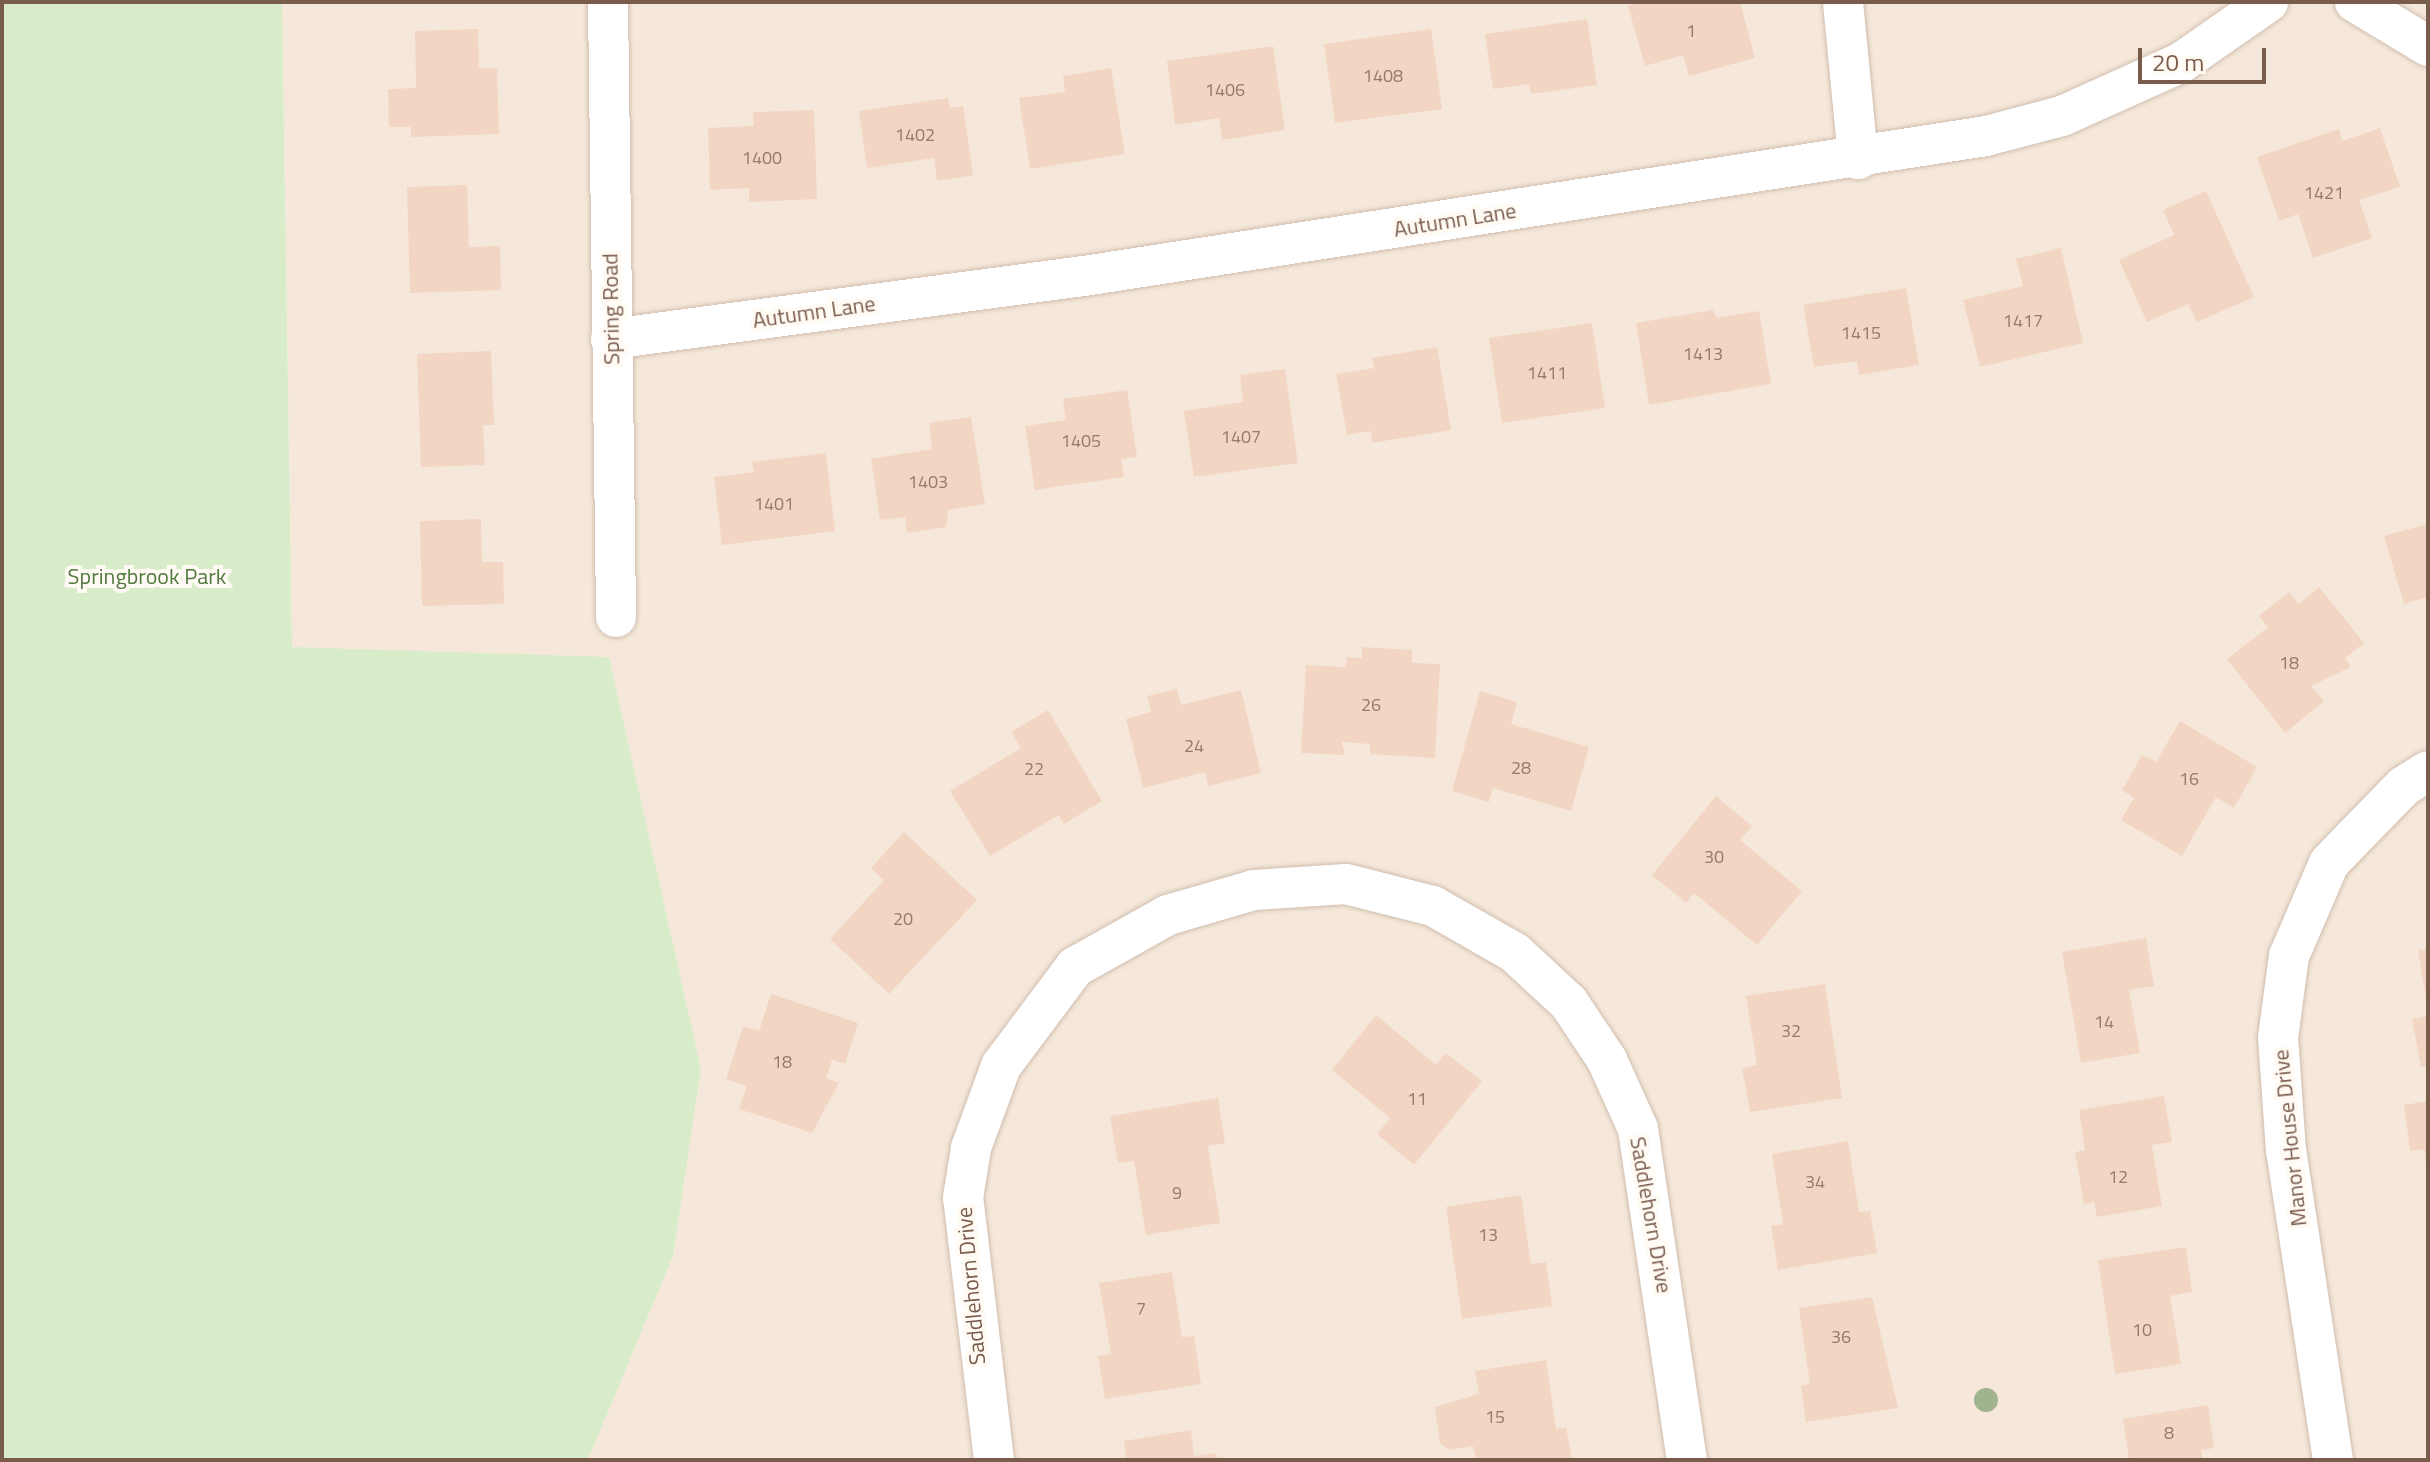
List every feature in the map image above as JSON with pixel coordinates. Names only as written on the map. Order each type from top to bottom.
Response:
[{"type":"street","name":"Spring Road","points":[[608,2],[616,617]]},
{"type":"street","points":[[1843,2],[1858,159]]},
{"type":"street","name":"Autumn Lane","points":[[611,339],[1858,159],[2062,116],[2182,62],[2268,2]]},
{"type":"street","points":[[2355,2],[2428,46]]},
{"type":"street","name":"Manor House Drive","points":[[2333,1460],[2286,1151],[2278,1038],[2289,956],[2329,863],[2404,786],[2428,771]]},
{"type":"street","name":"Saddlehorn Drive","points":[[994,1460],[963,1198],[971,1148],[1001,1066],[1075,967],[1168,915],[1254,890],[1346,884],[1433,906],[1515,953],[1569,1003],[1607,1060],[1638,1129],[1687,1460]]},
{"type":"shaded area","points":[[282,2],[2428,2],[2428,1460],[588,1460],[673,1256],[701,1069],[609,657],[293,702]]},
{"type":"green space","name":"Springbrook Park","points":[[2,2],[282,2],[292,647],[609,657],[701,1069],[673,1256],[588,1460],[2,1460]]},
{"type":"building","points":[[1644,2],[1740,2],[1755,58],[1689,76],[1683,55],[1645,66],[1628,6]]},
{"type":"building","points":[[1587,19],[1597,85],[1531,94],[1529,84],[1493,89],[1485,34]]},
{"type":"building","points":[[478,29],[479,68],[497,68],[499,134],[411,137],[411,127],[389,127],[388,89],[416,88],[415,31]]},
{"type":"building","points":[[1431,29],[1442,109],[1335,123],[1324,44]]},
{"type":"building","points":[[1273,46],[1285,130],[1222,140],[1219,118],[1175,125],[1167,61]]},
{"type":"building","points":[[1111,68],[1125,154],[1030,169],[1019,98],[1065,92],[1063,76]]},
{"type":"building","points":[[948,98],[950,108],[963,106],[973,175],[937,181],[934,158],[867,168],[859,111]]},
{"type":"building","points":[[814,110],[817,199],[749,202],[749,188],[710,190],[708,128],[754,126],[753,112]]},
{"type":"building","points":[[2380,128],[2400,187],[2359,200],[2372,238],[2313,258],[2298,214],[2279,221],[2257,157],[2339,129],[2342,141]]},
{"type":"building","points":[[467,185],[469,247],[500,246],[501,290],[410,293],[407,187]]},
{"type":"building","points":[[2206,191],[2254,297],[2197,322],[2188,304],[2147,322],[2119,260],[2174,235],[2163,210]]},
{"type":"building","points":[[2061,248],[2083,343],[1980,367],[1963,300],[2023,286],[2016,259]]},
{"type":"building","points":[[1906,288],[1919,365],[1859,375],[1857,361],[1814,367],[1803,305]]},
{"type":"building","points":[[1713,310],[1717,318],[1759,311],[1771,384],[1649,405],[1636,323]]},
{"type":"building","points":[[1592,323],[1605,408],[1502,423],[1489,338]]},
{"type":"building","points":[[1437,347],[1451,430],[1372,443],[1371,431],[1347,435],[1336,374],[1374,368],[1372,358]]},
{"type":"building","points":[[491,351],[494,425],[483,425],[485,465],[421,467],[417,354]]},
{"type":"building","points":[[1285,369],[1298,463],[1194,477],[1184,411],[1243,402],[1240,375]]},
{"type":"building","points":[[1127,390],[1137,457],[1121,459],[1124,477],[1035,490],[1025,426],[1066,420],[1063,399]]},
{"type":"building","points":[[971,417],[985,504],[948,510],[946,527],[907,533],[905,517],[880,520],[871,459],[932,449],[929,423]]},
{"type":"building","points":[[826,453],[835,531],[722,545],[714,477],[754,472],[752,462]]},
{"type":"building","points":[[481,519],[482,562],[503,562],[504,604],[422,606],[420,521]]},
{"type":"building","points":[[2428,524],[2428,597],[2404,604],[2384,536]]},
{"type":"building","points":[[2319,587],[2364,643],[2345,658],[2351,667],[2311,686],[2324,701],[2285,733],[2227,659],[2268,627],[2259,616],[2289,592],[2299,604]]},
{"type":"building","points":[[1362,647],[1412,650],[1412,663],[1440,664],[1435,758],[1370,754],[1370,744],[1342,742],[1345,755],[1301,753],[1306,665],[1346,667],[1347,657],[1362,658]]},
{"type":"building","points":[[1177,689],[1181,705],[1241,690],[1261,773],[1208,786],[1205,772],[1143,788],[1126,719],[1151,712],[1147,696]]},
{"type":"building","points":[[1480,691],[1517,702],[1511,724],[1589,747],[1571,811],[1493,788],[1489,802],[1452,791]]},
{"type":"building","points":[[1048,710],[1102,801],[1064,824],[1059,815],[990,856],[950,791],[1021,748],[1011,732]]},
{"type":"building","points":[[2180,721],[2257,767],[2234,808],[2216,797],[2182,856],[2121,820],[2134,798],[2122,790],[2142,755],[2156,762]]},
{"type":"building","points":[[1716,796],[1752,826],[1740,840],[1802,891],[1757,945],[1694,893],[1686,903],[1652,875]]},
{"type":"building","points":[[904,832],[977,900],[889,994],[830,939],[884,880],[871,868]]},
{"type":"building","points":[[2146,938],[2154,986],[2129,990],[2140,1053],[2081,1063],[2062,952]]},
{"type":"building","points":[[2428,949],[2428,998],[2426,998],[2418,950]]},
{"type":"building","points":[[1825,984],[1842,1098],[1750,1112],[1742,1068],[1757,1065],[1746,996]]},
{"type":"building","points":[[771,994],[858,1023],[845,1064],[832,1060],[826,1078],[839,1083],[812,1133],[739,1109],[747,1086],[726,1079],[743,1026],[759,1031]]},
{"type":"building","points":[[1376,1015],[1436,1065],[1446,1053],[1482,1081],[1414,1165],[1377,1134],[1390,1118],[1332,1070]]},
{"type":"building","points":[[2428,1016],[2428,1066],[2421,1067],[2412,1019]]},
{"type":"building","points":[[2164,1096],[2172,1142],[2152,1145],[2162,1206],[2097,1217],[2094,1202],[2084,1204],[2075,1152],[2085,1150],[2079,1110]]},
{"type":"building","points":[[1218,1098],[1225,1143],[1208,1146],[1220,1223],[1146,1235],[1134,1161],[1118,1163],[1110,1116]]},
{"type":"building","points":[[2428,1101],[2426,1163],[2424,1149],[2410,1151],[2404,1105]]},
{"type":"building","points":[[1848,1141],[1859,1212],[1870,1211],[1877,1253],[1778,1270],[1771,1226],[1783,1224],[1772,1154]]},
{"type":"building","points":[[1521,1195],[1531,1264],[1546,1262],[1552,1306],[1462,1319],[1446,1207]]},
{"type":"building","points":[[2186,1247],[2192,1292],[2170,1296],[2181,1364],[2115,1374],[2098,1260]]},
{"type":"building","points":[[1172,1272],[1182,1337],[1194,1336],[1201,1384],[1105,1399],[1098,1356],[1111,1354],[1099,1283]]},
{"type":"building","points":[[1872,1297],[1898,1408],[1806,1422],[1801,1386],[1810,1384],[1799,1308]]},
{"type":"building","points":[[1546,1360],[1556,1429],[1566,1427],[1572,1460],[1476,1460],[1473,1446],[1449,1450],[1440,1443],[1435,1407],[1479,1394],[1475,1371]]},
{"type":"building","points":[[2208,1405],[2214,1448],[2201,1450],[2203,1460],[2129,1460],[2123,1419]]},
{"type":"building","points":[[1191,1430],[1194,1456],[1216,1453],[1217,1460],[1127,1460],[1124,1441]]}]
